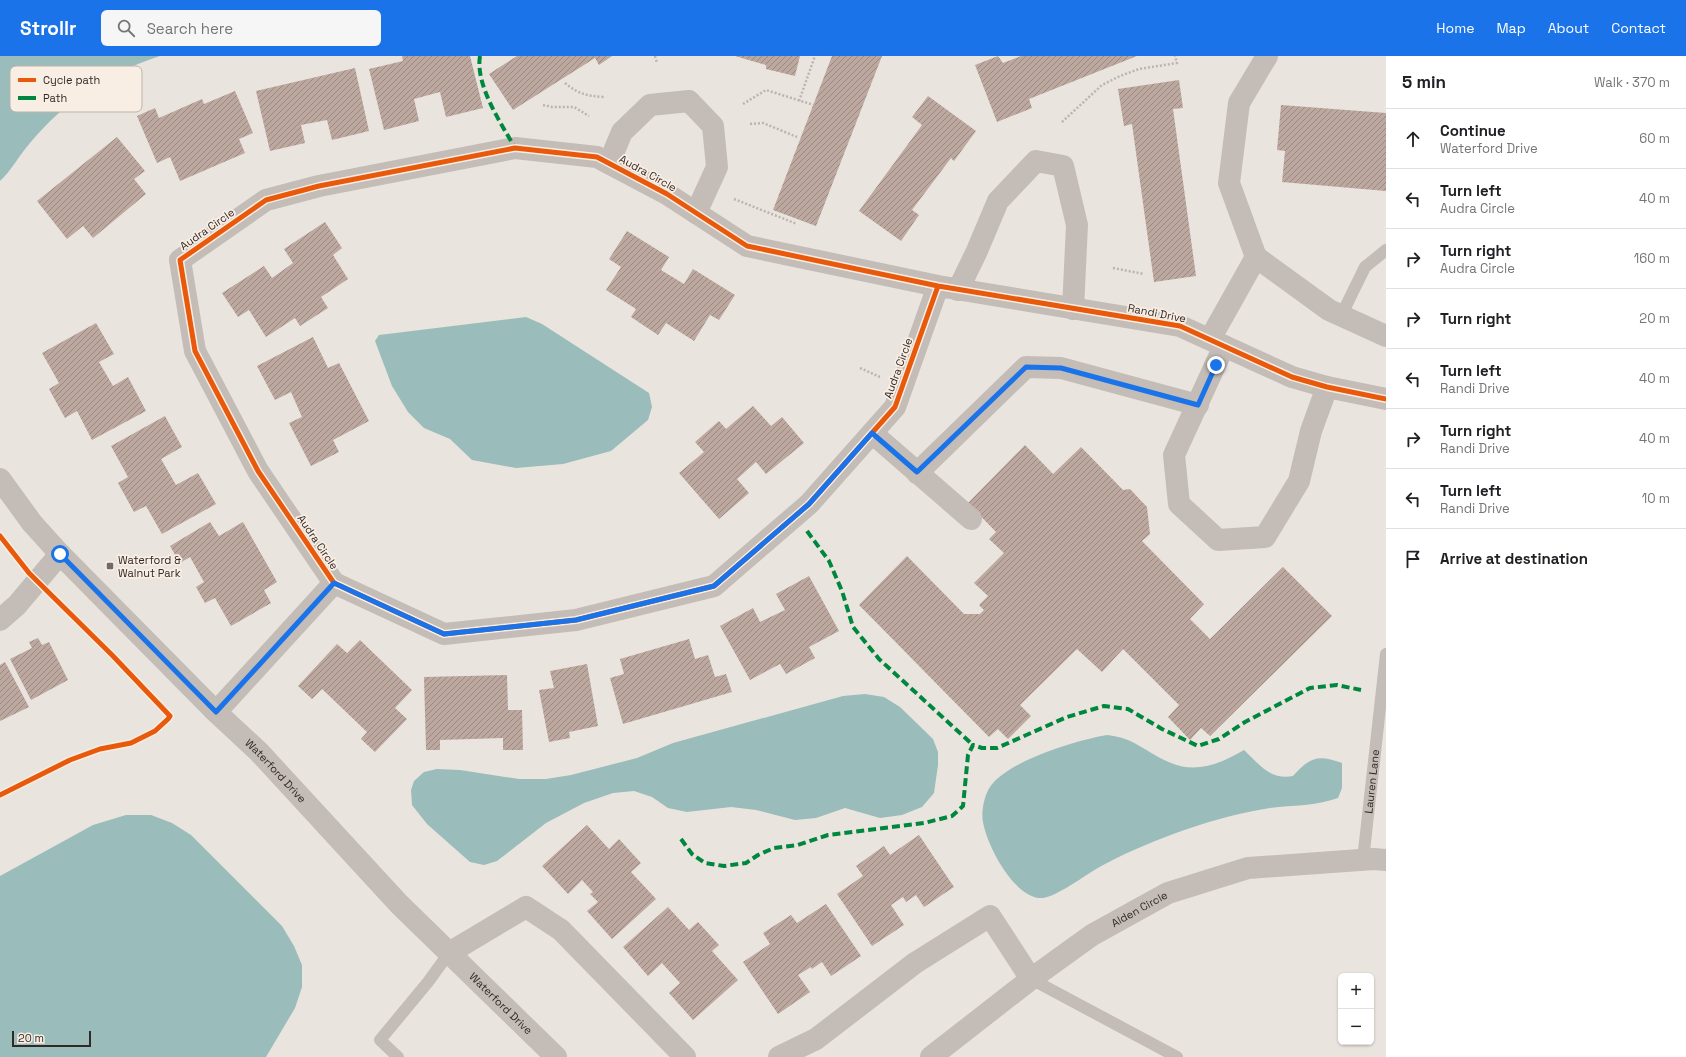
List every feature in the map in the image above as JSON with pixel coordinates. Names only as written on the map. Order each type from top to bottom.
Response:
[{"type":"street","points":[[1267,56],[1239,102],[1230,183],[1256,257],[1328,310],[1386,336]]},
{"type":"street","points":[[609,163],[622,132],[650,105],[689,101],[713,126],[717,167],[696,213]]},
{"type":"street","name":"Audra Circle","points":[[515,148],[597,157],[667,194],[696,213],[747,246],[948,288],[895,406],[809,504],[714,586],[576,620],[444,634],[334,583],[258,471],[194,351],[180,260],[266,200],[319,186],[515,148]]},
{"type":"street","points":[[948,288],[976,253],[998,201],[1036,161],[1063,166],[1077,225],[1072,309]]},
{"type":"street","points":[[1256,257],[1217,343],[1198,405],[1174,455],[1179,504],[1218,540],[1265,537],[1299,481],[1311,431],[1327,387]]},
{"type":"street","name":"Randi Drive","points":[[948,288],[1180,326],[1292,377],[1327,387],[1386,399]]},
{"type":"street","points":[[917,472],[1026,367],[1061,368],[1198,405]]},
{"type":"street","points":[[872,433],[971,519]]},
{"type":"street","name":"Waterford Drive","points":[[0,479],[32,523],[60,554],[216,712],[259,752],[399,904],[556,1057]]},
{"type":"street","points":[[0,620],[17,604],[60,554]]},
{"type":"street","name":"Audra Circle","points":[[216,712],[334,583]]},
{"type":"street","name":"Alden Circle","points":[[931,1057],[1092,935],[1168,893],[1248,868],[1363,860],[1386,860]]},
{"type":"street","points":[[449,953],[526,907],[561,930],[685,1057]]},
{"type":"street","points":[[779,1057],[816,1039],[915,963],[990,916],[1031,980]]},
{"type":"lane","points":[[1341,316],[1365,267],[1386,250]]},
{"type":"lane","name":"Lauren Lane","points":[[1363,860],[1386,654]]},
{"type":"lane","points":[[398,1057],[380,1040],[428,982],[449,953]]},
{"type":"lane","points":[[1031,980],[1177,1057]]},
{"type":"path","points":[[655,56],[658,63]]},
{"type":"path","points":[[799,101],[815,56]]},
{"type":"path","points":[[1062,122],[1102,85],[1139,69],[1177,63],[1175,56]]},
{"type":"path","points":[[565,83],[575,91],[586,96],[604,97]]},
{"type":"path","points":[[743,104],[766,90],[817,106]]},
{"type":"path","points":[[543,104],[552,107],[574,107],[589,116]]},
{"type":"path","points":[[750,124],[763,123],[797,137]]},
{"type":"path","points":[[734,199],[797,224]]},
{"type":"path","points":[[1113,268],[1144,274]]},
{"type":"path","points":[[860,368],[885,380]]},
{"type":"water","points":[[0,56],[160,56],[134,66],[10,66],[10,112],[60,112],[26,147],[0,181]]},
{"type":"water","points":[[526,317],[542,324],[649,393],[652,407],[648,420],[611,451],[563,464],[516,468],[472,460],[450,439],[424,428],[408,412],[392,386],[375,341],[379,335]]},
{"type":"water","points":[[865,694],[884,697],[900,707],[933,739],[938,752],[938,765],[934,793],[922,807],[902,815],[880,818],[845,808],[816,818],[795,820],[756,810],[731,807],[687,812],[668,808],[652,797],[634,791],[613,793],[584,803],[546,823],[497,861],[484,865],[470,862],[427,824],[412,805],[411,790],[414,781],[424,772],[437,769],[460,770],[519,779],[546,779],[571,775],[637,758],[673,743],[843,696]]},
{"type":"water","points":[[1107,735],[1126,739],[1171,763],[1190,767],[1209,766],[1244,750],[1266,770],[1278,776],[1285,777],[1293,776],[1304,765],[1315,759],[1320,758],[1334,760],[1342,763],[1342,788],[1338,798],[1330,801],[1270,808],[1250,812],[1207,823],[1165,837],[1125,854],[1057,893],[1043,898],[1033,896],[1022,890],[1013,881],[996,857],[990,844],[982,818],[986,795],[990,787],[999,778],[1027,760],[1061,747]]},
{"type":"water","points":[[126,815],[151,815],[172,823],[191,835],[282,926],[294,946],[302,965],[302,987],[295,1008],[266,1057],[0,1057],[0,876],[93,825]]},
{"type":"building","points":[[402,56],[470,56],[483,108],[446,117],[440,92],[414,99],[419,121],[384,130],[369,69],[403,61]]},
{"type":"building","points":[[517,56],[612,56],[599,65],[595,58],[513,110],[489,74]]},
{"type":"building","points":[[735,56],[800,56],[795,76],[766,69],[766,65]]},
{"type":"building","points":[[832,56],[882,56],[816,226],[773,210]]},
{"type":"building","points":[[998,56],[1003,63],[1021,56],[1137,56],[1029,99],[1032,108],[997,122],[975,65]]},
{"type":"building","points":[[355,68],[369,131],[332,140],[327,120],[301,125],[305,143],[270,151],[256,91]]},
{"type":"building","points":[[1179,80],[1183,108],[1173,109],[1196,276],[1154,282],[1132,124],[1124,126],[1118,89]]},
{"type":"building","points":[[235,91],[253,133],[239,139],[245,153],[180,181],[170,157],[157,163],[137,116],[155,108],[159,118],[202,99],[204,104]]},
{"type":"building","points":[[928,96],[976,131],[954,161],[951,158],[912,210],[919,215],[901,241],[859,211],[922,125],[912,117]]},
{"type":"building","points":[[1281,105],[1386,113],[1386,191],[1282,182],[1285,151],[1277,150]]},
{"type":"building","points":[[117,137],[145,171],[134,179],[146,194],[93,238],[83,226],[67,239],[37,201]]},
{"type":"building","points":[[325,222],[342,248],[333,255],[348,279],[321,297],[328,308],[300,326],[295,318],[266,337],[249,310],[238,317],[222,293],[264,266],[272,278],[293,263],[284,249]]},
{"type":"building","points":[[627,231],[669,257],[661,270],[684,284],[693,269],[735,295],[719,320],[710,315],[694,341],[666,323],[658,335],[631,317],[636,309],[606,290],[621,267],[609,259]]},
{"type":"building","points":[[96,323],[114,354],[99,362],[113,386],[128,377],[146,411],[92,440],[77,411],[65,418],[49,389],[59,383],[42,353]]},
{"type":"building","points":[[313,337],[328,368],[339,363],[369,421],[333,440],[339,452],[311,466],[289,423],[302,417],[291,392],[275,400],[257,366]]},
{"type":"building","points":[[753,406],[771,426],[782,417],[804,443],[766,474],[756,462],[737,479],[749,493],[719,519],[679,473],[704,452],[695,442],[719,421],[726,429]]},
{"type":"building","points":[[165,416],[182,447],[161,459],[176,485],[198,473],[216,504],[162,534],[146,506],[134,512],[118,483],[128,477],[111,446]]},
{"type":"building","points":[[1025,445],[1053,474],[1081,447],[1123,490],[1130,489],[1147,507],[1150,534],[1142,541],[1204,604],[1190,619],[1210,639],[1283,567],[1332,616],[1210,736],[1201,728],[1190,740],[1168,717],[1179,705],[1123,649],[1102,672],[1077,649],[1020,705],[1031,716],[1008,739],[998,729],[989,737],[859,605],[907,556],[964,614],[980,614],[984,610],[979,605],[988,596],[974,583],[1004,553],[989,539],[996,532],[968,503]]},
{"type":"building","points":[[210,522],[219,536],[243,522],[277,582],[264,590],[271,603],[231,626],[215,598],[205,603],[196,587],[204,582],[190,557],[180,563],[170,546]]},
{"type":"building","points":[[809,576],[839,631],[809,647],[815,658],[786,674],[780,664],[750,680],[720,626],[753,608],[760,622],[785,610],[776,594]]},
{"type":"building","points":[[38,638],[42,645],[49,642],[68,680],[31,700],[10,659],[32,648],[29,642]]},
{"type":"building","points":[[689,639],[695,659],[708,655],[715,677],[726,674],[732,692],[623,724],[610,678],[624,674],[620,659]]},
{"type":"building","points":[[360,640],[412,690],[395,708],[407,719],[375,752],[361,739],[367,732],[322,689],[312,699],[298,686],[337,644],[347,653]]},
{"type":"building","points":[[5,662],[29,707],[0,721],[0,665]]},
{"type":"building","points":[[587,664],[598,726],[569,732],[570,738],[549,742],[539,690],[554,688],[550,671]]},
{"type":"building","points":[[507,675],[508,710],[522,710],[523,750],[503,750],[503,738],[440,740],[440,750],[426,750],[424,677]]},
{"type":"building","points":[[587,825],[609,849],[619,839],[641,863],[631,872],[656,899],[612,939],[587,911],[598,902],[590,894],[593,892],[582,880],[568,894],[542,866]]},
{"type":"building","points":[[919,835],[954,887],[924,907],[916,895],[906,902],[903,897],[891,905],[904,925],[872,946],[837,894],[863,876],[856,866],[884,846],[890,855]]},
{"type":"building","points":[[826,904],[861,956],[831,976],[822,962],[812,969],[811,967],[798,975],[810,992],[778,1014],[743,962],[770,944],[763,933],[791,915],[797,923]]},
{"type":"building","points":[[668,907],[689,930],[698,922],[719,945],[712,951],[738,980],[693,1020],[669,993],[680,983],[662,963],[648,976],[623,947]]},
{"type":"marked path","points":[[480,56],[479,67],[485,91],[496,116],[515,148]]},
{"type":"marked path","points":[[807,531],[829,561],[842,591],[853,627],[879,659],[973,745]]},
{"type":"marked path","points":[[681,839],[692,854],[705,863],[724,866],[746,863],[758,855],[774,848],[798,845],[828,835],[924,823],[952,816],[963,806],[968,755],[973,745],[982,748],[997,748],[1067,717],[1104,706],[1128,709],[1162,729],[1198,746],[1219,739],[1245,722],[1310,688],[1337,685],[1361,690]]},
{"type":"cycle path","points":[[938,286],[895,407],[809,504],[714,586],[576,620],[444,634],[334,583],[258,471],[195,351],[180,260],[266,200],[319,186],[515,148],[597,157],[667,194],[747,246],[938,286],[1180,326],[1292,377],[1327,387],[1386,399]]},
{"type":"cycle path","points":[[0,536],[29,573],[112,655],[170,716],[155,731],[131,743],[100,749],[70,760],[0,795]]},
{"type":"place","name":"Waterford & Walnut Park","points":[[110,566]]},
{"type":"route","points":[[60,554],[216,712],[334,583],[444,634],[576,620],[714,586],[809,504],[872,433],[917,472],[1026,367],[1061,368],[1144,392],[1198,405],[1216,365]]}]
